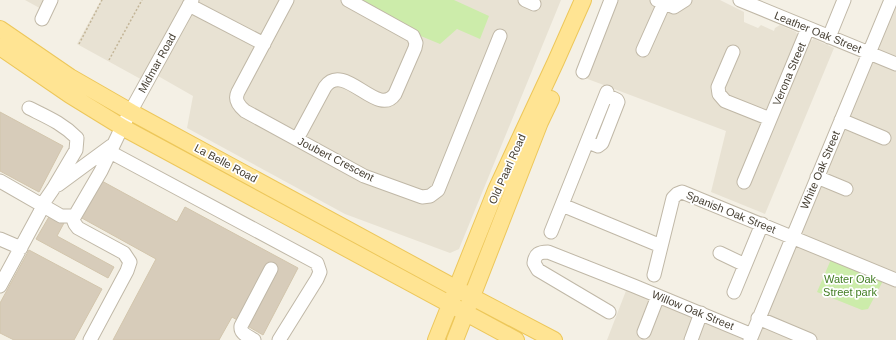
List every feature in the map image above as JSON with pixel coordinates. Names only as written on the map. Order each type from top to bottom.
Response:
[{"type":"main road","name":"Old Paarl Road","points":[[436,340],[496,190],[583,0]]},
{"type":"main road","name":"Old Paarl Road","points":[[455,340],[540,122],[594,0]]},
{"type":"main road","name":"La Belle Road","points":[[0,29],[70,77],[131,112],[554,340]]},
{"type":"main road","name":"La Belle Road","points":[[0,47],[64,91],[122,126],[516,340]]},
{"type":"main road","points":[[70,77],[75,85],[82,91],[114,113],[122,126]]},
{"type":"main road","points":[[131,112],[133,121],[137,126],[164,140],[188,162]]},
{"type":"street","points":[[42,19],[51,0]]},
{"type":"street","name":"Joubert Crescent","points":[[287,0],[238,92],[237,102],[240,107],[364,176],[422,197],[430,196],[438,190],[500,36]]},
{"type":"street","points":[[297,139],[329,82],[333,80],[341,80],[379,99],[388,100],[395,94],[415,48],[416,43],[413,36],[348,0]]},
{"type":"street","points":[[583,72],[611,0]]},
{"type":"street","points":[[643,50],[660,1],[675,7],[685,0]]},
{"type":"street","name":"Leather Oak Street","points":[[740,0],[896,64]]},
{"type":"street","points":[[829,37],[844,0]]},
{"type":"street","name":"White Oak Street","points":[[751,337],[891,0]]},
{"type":"street","points":[[190,2],[264,44]]},
{"type":"street","name":"Midmar Road","points":[[74,216],[101,171],[122,126],[190,2]]},
{"type":"street","name":"Verona Street","points":[[744,182],[808,28]]},
{"type":"street","name":"Verona Street","points":[[733,52],[718,87],[719,94],[725,100],[770,119]]},
{"type":"street","points":[[551,232],[607,94]]},
{"type":"street","points":[[0,286],[40,212],[42,205],[76,150],[77,138],[59,122],[28,108]]},
{"type":"street","points":[[841,120],[884,138]]},
{"type":"street","points":[[53,189],[111,148],[317,264],[320,272],[317,279],[279,340]]},
{"type":"street","points":[[817,177],[846,188]]},
{"type":"street","points":[[0,181],[61,216],[74,216],[74,221],[78,228],[127,256],[130,262],[127,271],[90,340]]},
{"type":"street","name":"Spanish Oak Street","points":[[654,275],[673,198],[679,192],[684,192],[896,280]]},
{"type":"street","points":[[562,205],[661,246]]},
{"type":"street","points":[[734,292],[762,224]]},
{"type":"street","points":[[0,239],[21,248]]},
{"type":"street","name":"Willow Oak Street","points":[[609,312],[538,270],[534,263],[535,257],[538,253],[548,252],[701,313],[751,337]]},
{"type":"street","points":[[720,253],[745,264]]},
{"type":"street","points":[[254,340],[243,333],[241,326],[271,269]]},
{"type":"street","points":[[644,332],[658,296]]},
{"type":"street","points":[[691,340],[701,313]]},
{"type":"street","points":[[758,318],[810,340]]},
{"type":"path","points":[[79,44],[102,0]]},
{"type":"path","points":[[110,60],[142,0]]},
{"type":"shaded area","points":[[25,0],[51,0],[45,11]]},
{"type":"shaded area","points":[[101,0],[561,0],[459,249],[450,253],[345,214],[187,128],[193,96],[151,72],[146,82],[77,44]]},
{"type":"shaded area","points":[[607,0],[720,0],[744,12],[744,22],[758,28],[761,25],[774,31],[775,28],[780,25],[796,32],[798,37],[809,42],[814,39],[834,48],[765,214],[711,192],[726,131],[577,75]]},
{"type":"shaded area","points":[[896,0],[896,340],[607,340],[629,283],[752,334]]},
{"type":"green space","points":[[355,0],[454,0],[489,16],[480,39],[457,29],[440,44],[416,34]]},
{"type":"green space","name":"Water Oak Street park","points":[[832,257],[884,279],[868,309],[862,310],[817,292]]},
{"type":"building","points":[[0,112],[63,146],[39,192],[0,171]]},
{"type":"building","points":[[100,180],[177,222],[185,207],[298,268],[263,335],[232,317],[219,340],[113,340],[156,259],[80,217]]},
{"type":"building","points":[[50,215],[64,223],[57,236],[114,267],[108,278],[36,239]]},
{"type":"building","points":[[29,250],[102,289],[74,340],[14,340],[0,333],[0,303]]}]
